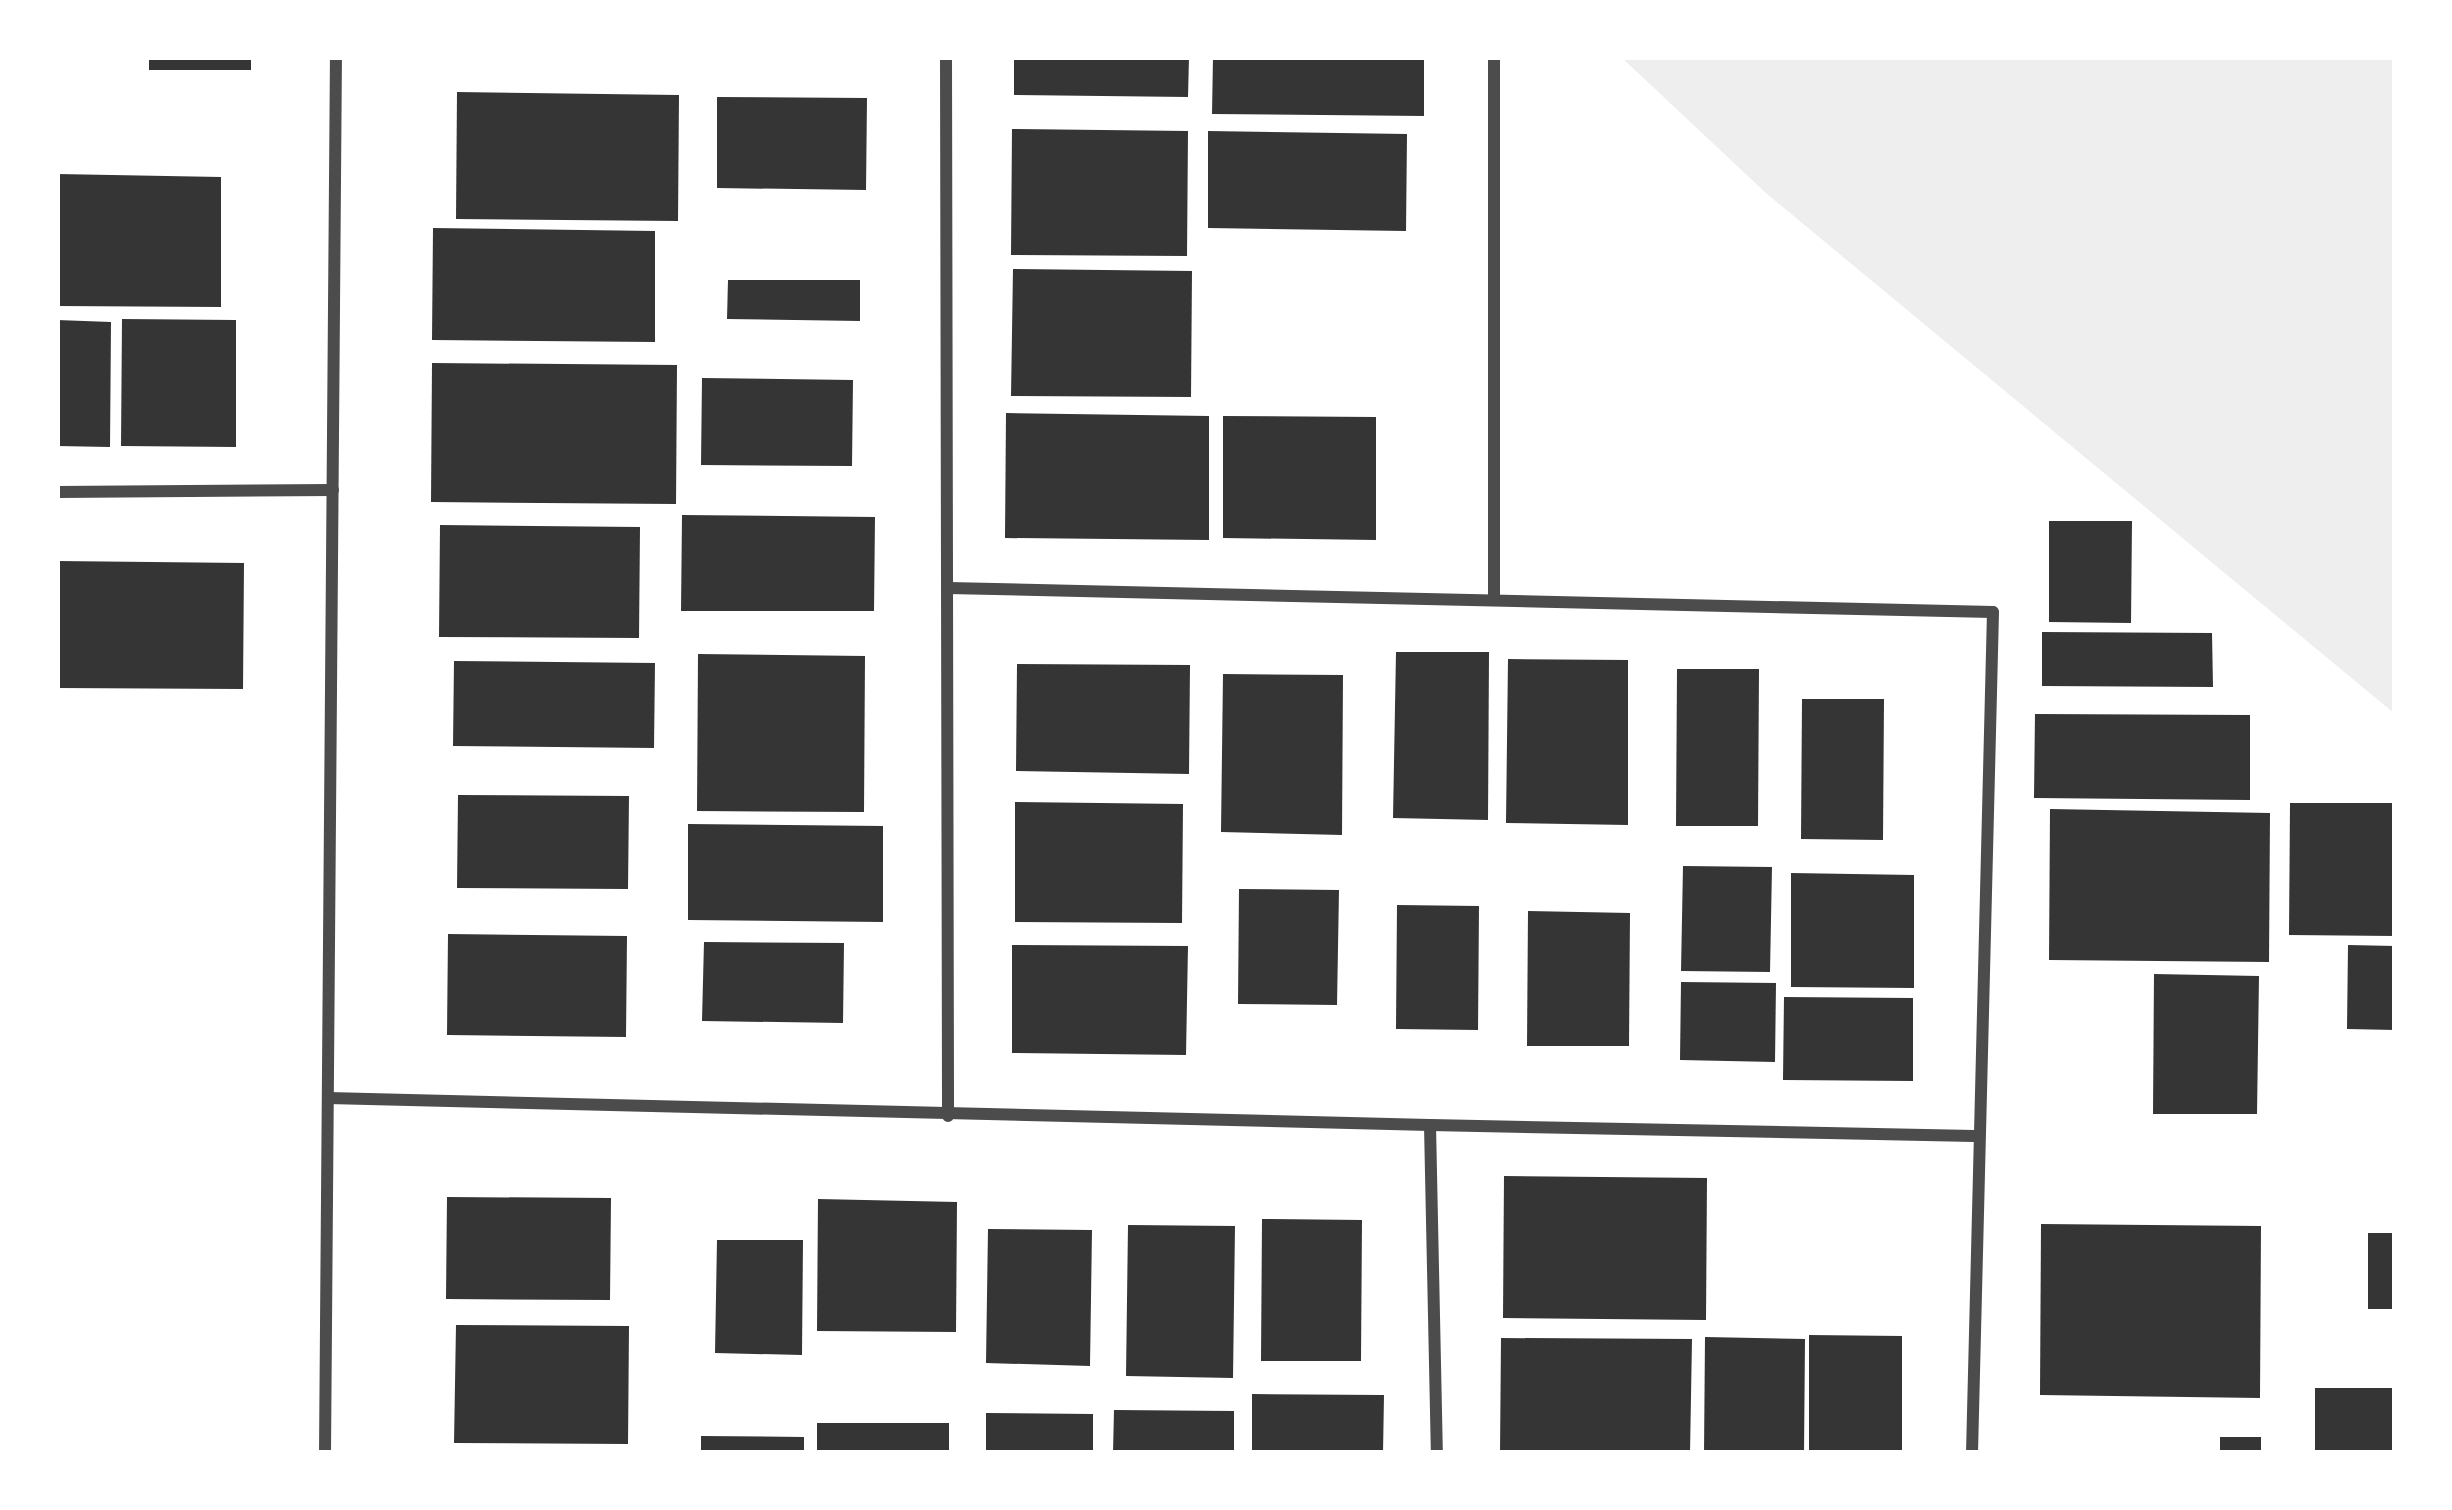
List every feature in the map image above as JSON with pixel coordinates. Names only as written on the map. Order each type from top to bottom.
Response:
[{"type":"street","points":[[326,1453],[335,57]]},
{"type":"street","points":[[946,57],[948,1116]]},
{"type":"street","points":[[1494,57],[1494,596]]},
{"type":"street","points":[[57,492],[332,490]]},
{"type":"street","points":[[948,588],[1494,596],[1993,612],[1974,1136],[1972,1453]]},
{"type":"street","points":[[328,1098],[948,1116],[1974,1136]]},
{"type":"street","points":[[1430,1125],[1437,1453]]},
{"type":"shaded area","points":[[1621,57],[2395,57],[2395,714],[1767,194]]},
{"type":"building","points":[[149,57],[251,57],[251,70],[149,70]]},
{"type":"building","points":[[1014,57],[1189,57],[1188,97],[1014,95]]},
{"type":"building","points":[[1213,57],[1424,57],[1424,116],[1212,114]]},
{"type":"building","points":[[457,92],[679,95],[678,221],[456,219]]},
{"type":"building","points":[[717,97],[867,98],[866,190],[717,188]]},
{"type":"building","points":[[1012,129],[1188,131],[1187,256],[1011,255]]},
{"type":"building","points":[[1208,131],[1407,134],[1406,231],[1208,228]]},
{"type":"building","points":[[57,174],[221,177],[221,307],[57,306]]},
{"type":"building","points":[[433,228],[655,231],[655,342],[432,340]]},
{"type":"building","points":[[1013,269],[1192,271],[1191,397],[1011,396]]},
{"type":"building","points":[[728,280],[860,280],[860,321],[727,319]]},
{"type":"building","points":[[122,319],[236,320],[236,447],[121,446]]},
{"type":"building","points":[[57,320],[111,322],[110,447],[57,446]]},
{"type":"building","points":[[432,363],[677,365],[676,504],[431,502]]},
{"type":"building","points":[[702,378],[853,380],[852,466],[701,465]]},
{"type":"building","points":[[1006,413],[1209,416],[1209,540],[1005,538]]},
{"type":"building","points":[[1223,416],[1376,417],[1376,540],[1223,538]]},
{"type":"building","points":[[682,515],[875,517],[874,611],[681,611]]},
{"type":"building","points":[[2049,521],[2132,521],[2131,623],[2049,622]]},
{"type":"building","points":[[440,525],[640,527],[639,638],[439,637]]},
{"type":"building","points":[[57,561],[244,563],[243,689],[57,688]]},
{"type":"building","points":[[2042,632],[2212,633],[2213,687],[2042,686]]},
{"type":"building","points":[[1396,652],[1489,652],[1488,820],[1393,818]]},
{"type":"building","points":[[698,654],[865,656],[864,812],[697,811]]},
{"type":"building","points":[[1508,659],[1628,660],[1628,825],[1506,823]]},
{"type":"building","points":[[454,661],[655,663],[654,748],[453,746]]},
{"type":"building","points":[[1017,664],[1190,665],[1189,774],[1016,771]]},
{"type":"building","points":[[1677,669],[1759,669],[1758,826],[1676,826]]},
{"type":"building","points":[[1223,674],[1343,675],[1342,835],[1221,832]]},
{"type":"building","points":[[1802,699],[1884,699],[1883,840],[1801,839]]},
{"type":"building","points":[[2035,714],[2250,715],[2250,800],[2034,798]]},
{"type":"building","points":[[458,795],[629,796],[628,889],[457,888]]},
{"type":"building","points":[[1015,802],[1183,804],[1182,923],[1015,922]]},
{"type":"building","points":[[2290,803],[2395,803],[2395,936],[2289,935]]},
{"type":"building","points":[[2050,809],[2270,813],[2269,962],[2049,960]]},
{"type":"building","points":[[688,824],[883,826],[883,922],[688,920]]},
{"type":"building","points":[[1683,866],[1772,867],[1770,972],[1681,971]]},
{"type":"building","points":[[1791,873],[1914,875],[1914,988],[1791,987]]},
{"type":"building","points":[[1239,889],[1339,890],[1337,1005],[1238,1004]]},
{"type":"building","points":[[1397,905],[1479,906],[1478,1030],[1396,1029]]},
{"type":"building","points":[[1528,911],[1630,913],[1629,1046],[1527,1046]]},
{"type":"building","points":[[448,934],[627,936],[626,1037],[447,1035]]},
{"type":"building","points":[[704,942],[844,943],[843,1023],[702,1021]]},
{"type":"building","points":[[1012,945],[1188,946],[1186,1055],[1012,1053]]},
{"type":"building","points":[[2348,945],[2395,946],[2395,1030],[2347,1029]]},
{"type":"building","points":[[2154,974],[2259,976],[2257,1114],[2153,1114]]},
{"type":"building","points":[[1681,982],[1776,983],[1775,1062],[1680,1060]]},
{"type":"building","points":[[1784,997],[1913,998],[1913,1081],[1783,1080]]},
{"type":"building","points":[[1504,1176],[1707,1178],[1706,1320],[1503,1318]]},
{"type":"building","points":[[447,1197],[611,1198],[610,1300],[446,1299]]},
{"type":"building","points":[[818,1199],[957,1202],[956,1332],[817,1331]]},
{"type":"building","points":[[1262,1219],[1362,1220],[1361,1361],[1261,1361]]},
{"type":"building","points":[[2041,1224],[2261,1226],[2260,1398],[2040,1395]]},
{"type":"building","points":[[1128,1225],[1235,1226],[1233,1378],[1126,1376]]},
{"type":"building","points":[[988,1229],[1092,1230],[1090,1366],[986,1363]]},
{"type":"building","points":[[2368,1233],[2395,1233],[2395,1309],[2368,1309]]},
{"type":"building","points":[[717,1240],[803,1240],[802,1355],[715,1353]]},
{"type":"building","points":[[456,1325],[629,1326],[628,1444],[454,1443]]},
{"type":"building","points":[[1809,1335],[1902,1336],[1902,1453],[1809,1453]]},
{"type":"building","points":[[1705,1337],[1805,1339],[1804,1453],[1704,1453]]},
{"type":"building","points":[[1501,1338],[1692,1339],[1690,1453],[1500,1453]]},
{"type":"building","points":[[2315,1388],[2395,1388],[2395,1453],[2315,1453]]},
{"type":"building","points":[[1252,1394],[1384,1395],[1383,1453],[1252,1453]]},
{"type":"building","points":[[1114,1410],[1234,1411],[1234,1453],[1113,1453]]},
{"type":"building","points":[[986,1413],[1093,1414],[1093,1453],[986,1453]]},
{"type":"building","points":[[817,1423],[949,1423],[949,1453],[817,1453]]},
{"type":"building","points":[[701,1436],[804,1437],[804,1453],[701,1453]]},
{"type":"building","points":[[2220,1437],[2261,1437],[2261,1453],[2220,1453]]}]
